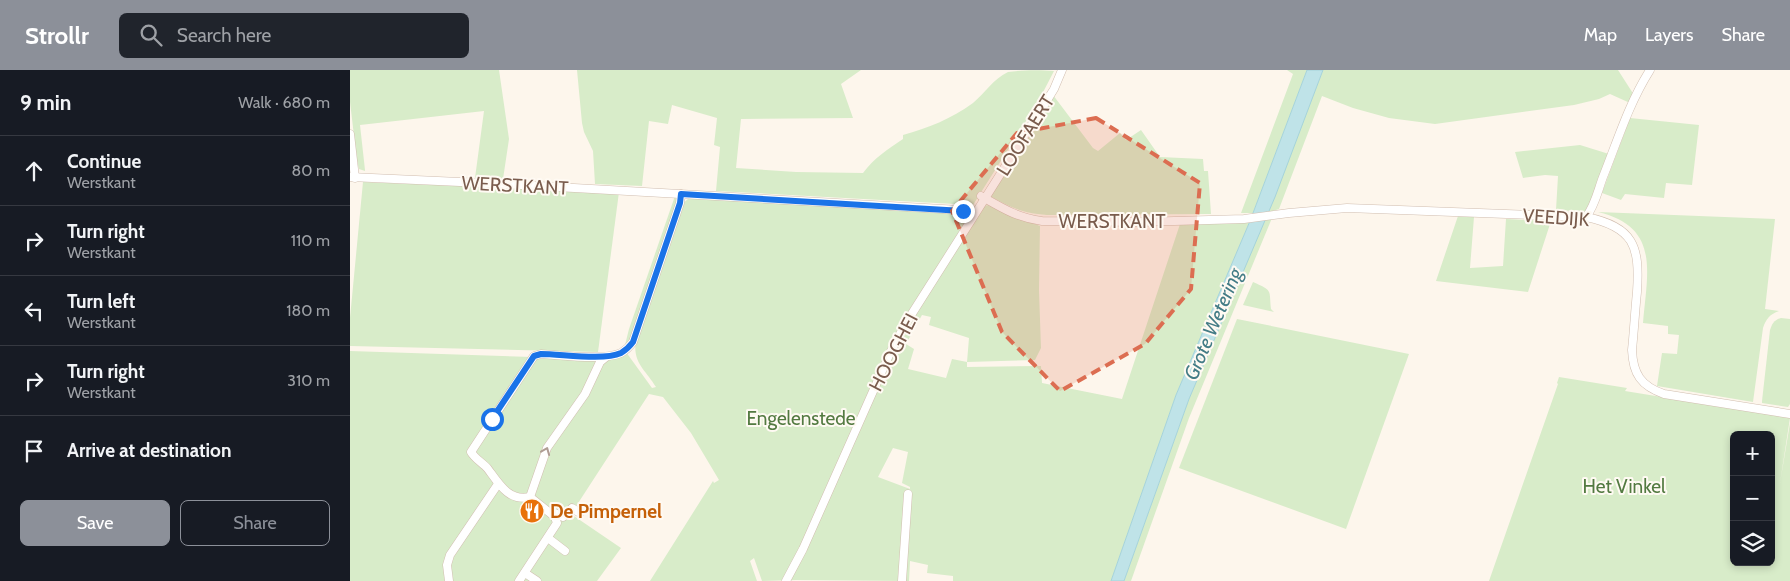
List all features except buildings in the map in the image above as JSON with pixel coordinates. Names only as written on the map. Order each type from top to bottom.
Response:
[{"type":"street","name":"LOOFAERT","points":[[974,215],[983,197],[1054,89],[1062,70]]},
{"type":"street","points":[[1589,213],[1634,101],[1650,70]]},
{"type":"street","points":[[350,134],[353,177]]},
{"type":"street","name":"WERSTKANT","points":[[353,177],[960,210],[974,215]]},
{"type":"street","points":[[520,581],[557,523],[555,517],[530,497],[520,498],[510,495],[471,452],[534,356],[541,354],[606,357],[623,352],[633,342],[680,203],[681,194]]},
{"type":"street","name":"WERSTKANT","points":[[983,197],[1004,210],[1027,220],[1140,222],[1244,219],[1266,216]]},
{"type":"street","name":"VEEDIJK","points":[[1266,216],[1347,208],[1589,213],[1595,219],[1608,222],[1626,234],[1632,242],[1636,253],[1639,267],[1632,350],[1635,371],[1646,386],[1664,394],[1790,414]]},
{"type":"street","name":"HOOGHEI","points":[[789,580],[890,353],[906,323],[974,215]]},
{"type":"street","points":[[530,497],[547,448],[586,394],[600,362],[606,357]]},
{"type":"street","points":[[449,581],[448,565],[450,555],[498,484]]},
{"type":"street","points":[[902,581],[908,494]]},
{"type":"street","points":[[548,512],[554,512],[563,517],[572,508],[580,513]]},
{"type":"street","points":[[548,538],[565,551]]},
{"type":"street","points":[[525,573],[537,581]]},
{"type":"highlighted area","points":[[1096,118],[1200,183],[1191,289],[1145,344],[1060,391],[1002,332],[952,211],[1017,133]]},
{"type":"green space","points":[[350,70],[499,70],[509,139],[503,179],[475,178],[484,111],[360,125],[365,171],[359,169],[350,102]]},
{"type":"green space","points":[[577,70],[861,70],[841,84],[853,118],[741,119],[736,168],[796,172],[863,173],[877,158],[903,139],[903,135],[930,126],[956,114],[973,103],[993,82],[1008,72],[1054,71],[1038,102],[973,205],[716,191],[720,147],[714,145],[717,118],[672,105],[668,124],[649,121],[642,186],[595,184],[593,151],[582,123]]},
{"type":"green space","points":[[1287,70],[1307,70],[1253,213],[1241,213],[1293,74]]},
{"type":"green space","points":[[1323,70],[1618,70],[1634,95],[1630,103],[1610,94],[1599,99],[1574,105],[1435,124],[1389,118],[1353,108],[1322,96],[1279,209],[1267,213]]},
{"type":"green space","points":[[1053,95],[1093,148],[1098,151],[1120,133],[1126,140],[1141,130],[1160,157],[1203,159],[1204,171],[1208,171],[1211,214],[1047,215],[1017,209],[990,196]]},
{"type":"green space","points":[[1630,118],[1699,125],[1692,185],[1666,183],[1664,198],[1625,194],[1621,200],[1602,193]]},
{"type":"green space","points":[[1580,145],[1609,154],[1588,212],[1556,210],[1558,176],[1545,175],[1523,178],[1515,152]]},
{"type":"green space","points":[[363,182],[619,192],[598,352],[350,346],[350,318]]},
{"type":"green space","points":[[675,196],[677,202],[633,335],[625,345],[629,329]]},
{"type":"green space","name":"Engelenstede","points":[[694,197],[964,210],[978,213],[983,206],[989,205],[1040,226],[1039,290],[1041,348],[1035,360],[967,362],[967,367],[1041,366],[1042,383],[1122,399],[1180,224],[1250,221],[1176,395],[1111,581],[953,581],[953,576],[927,573],[928,565],[910,561],[909,581],[762,581],[754,558],[750,561],[757,581],[650,581],[713,481],[714,483],[719,480],[691,433],[663,397],[649,394],[571,514],[621,548],[597,581],[350,581],[350,351],[532,357],[531,360],[534,356],[598,358],[583,391],[561,424],[567,421],[579,406],[602,362],[607,358],[626,352],[652,388],[656,387],[638,360],[635,348],[636,340],[682,204]],"holes":[[[922,315],[931,317],[929,325],[969,338],[967,362],[952,359],[946,378],[908,369],[914,349],[906,344]],[[893,448],[908,452],[902,483],[910,487],[910,489],[878,477]]]},
{"type":"green space","points":[[1598,212],[1775,219],[1765,309],[1779,311],[1769,317],[1763,328],[1753,402],[1657,386],[1662,353],[1677,354],[1679,335],[1668,334],[1668,326],[1643,323],[1647,270],[1646,254],[1641,241],[1632,229],[1618,219]]},
{"type":"green space","points":[[1458,216],[1474,217],[1470,268],[1503,266],[1506,219],[1551,221],[1528,292],[1436,281]]},
{"type":"green space","points":[[1272,218],[1189,418],[1131,581],[1124,581],[1189,399],[1264,220]]},
{"type":"green space","points":[[1253,282],[1269,291],[1271,309],[1274,312],[1243,305]]},
{"type":"green space","points":[[1781,318],[1790,319],[1790,404],[1788,407],[1762,403],[1770,330],[1774,322]]},
{"type":"green space","points":[[1237,319],[1409,354],[1346,529],[1179,468]]},
{"type":"green space","name":"Het Vinkel","points":[[1559,377],[1627,388],[1625,391],[1790,418],[1780,483],[1790,423],[1790,581],[1489,581]]},
{"type":"water","name":"Grote Wetering","points":[[1307,70],[1323,70],[1275,197],[1189,399],[1124,581],[1111,581],[1176,395],[1250,221]]},
{"type":"place","name":"De Pimpernel","points":[[532,511]]},
{"type":"route","points":[[492,419],[534,356],[541,354],[606,357],[623,352],[630,346],[633,342],[680,203],[681,194],[963,211]]}]
